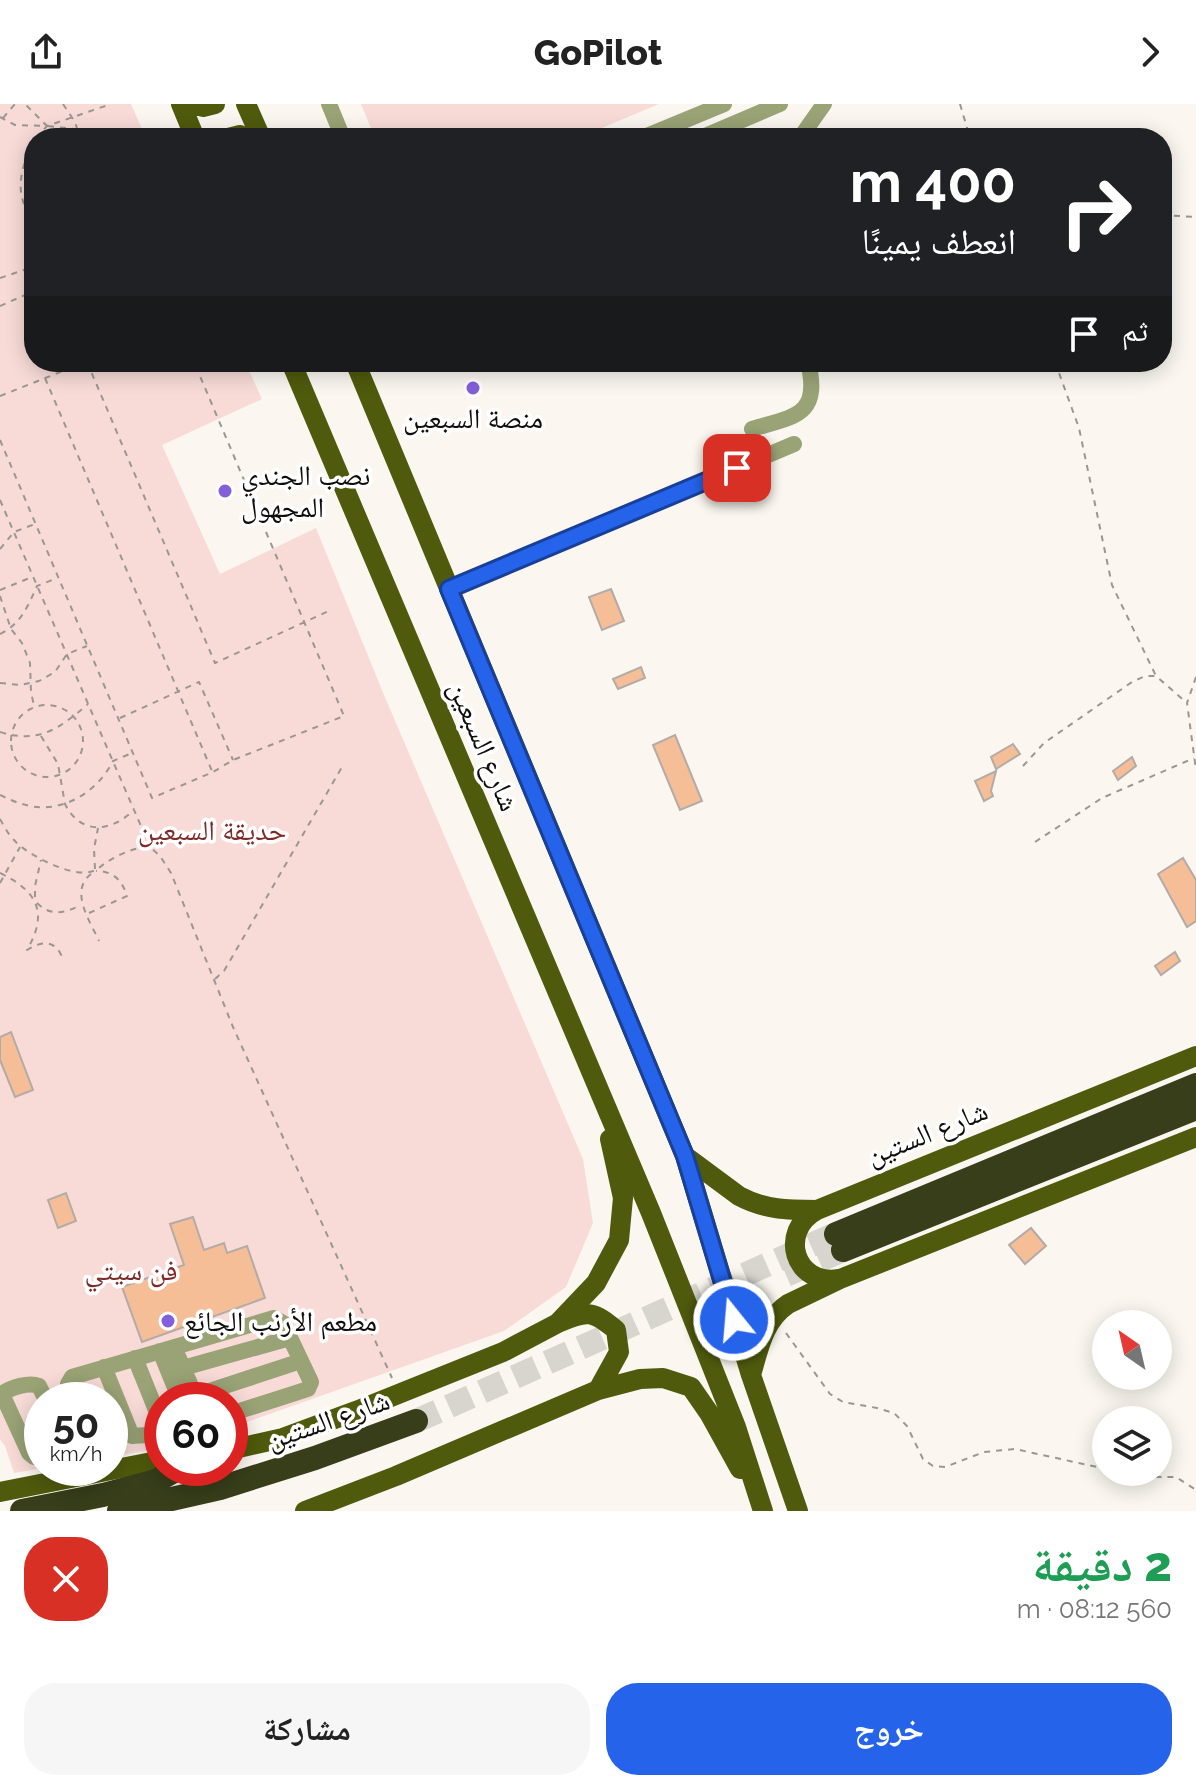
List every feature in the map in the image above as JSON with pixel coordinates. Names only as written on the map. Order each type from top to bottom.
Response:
[{"type":"highway","name":"شارع الستين","points":[[1196,1085],[840,1242],[1196,1108]]},
{"type":"highway","name":"شارع الستين","points":[[119,1511],[220,1488],[421,1428],[324,1472],[191,1511]]},
{"type":"highway","points":[[22,1511],[144,1484]]},
{"type":"main road","points":[[181,104],[191,128]]},
{"type":"main road","points":[[193,104],[203,107],[215,104]]},
{"type":"main road","points":[[246,104],[257,128]]},
{"type":"main road","name":"شارع السبعين","points":[[295,372],[657,1227],[736,1427],[761,1505]]},
{"type":"main road","name":"شارع السبعين","points":[[359,372],[685,1156],[751,1375],[798,1511]]},
{"type":"main road","name":"شارع الستين","points":[[685,1156],[749,1202],[770,1209],[817,1210],[1196,1056]]},
{"type":"main road","points":[[558,1323],[596,1283],[619,1240],[623,1198],[599,1088]]},
{"type":"main road","points":[[751,1375],[764,1331],[774,1315],[788,1304],[840,1279],[1196,1137]]},
{"type":"main road","points":[[817,1210],[809,1214],[798,1229],[794,1246],[796,1255],[814,1276],[840,1279]]},
{"type":"main road","points":[[248,1446],[283,1438],[398,1395],[503,1352],[579,1314],[598,1315],[616,1330],[619,1352],[598,1390]]},
{"type":"main road","points":[[305,1511],[598,1390],[640,1379],[663,1378],[691,1387],[761,1505]]},
{"type":"main road","points":[[0,1492],[25,1486]]},
{"type":"street","points":[[329,104],[339,128]]},
{"type":"street","points":[[666,128],[724,104]]},
{"type":"street","points":[[724,128],[780,104]]},
{"type":"street","points":[[807,128],[824,104]]},
{"type":"street","points":[[752,429],[800,414],[811,398],[810,372]]},
{"type":"street","points":[[449,589],[794,444]]},
{"type":"street","points":[[63,1382],[104,1367],[274,1318],[283,1323],[311,1382],[308,1389],[248,1408]]},
{"type":"street","points":[[183,1368],[290,1338]]},
{"type":"street","points":[[167,1349],[183,1368],[197,1395],[301,1361]]},
{"type":"street","points":[[167,1349],[175,1382]]},
{"type":"street","points":[[135,1358],[145,1382]]},
{"type":"street","points":[[104,1367],[132,1436]]},
{"type":"street","points":[[69,1382],[72,1377]]},
{"type":"street","points":[[24,1386],[1,1394],[24,1442]]},
{"type":"street","points":[[128,1435],[144,1435]]},
{"type":"path","points":[[15,104],[1,118],[15,125],[67,128]]},
{"type":"path","points":[[25,104],[47,126]]},
{"type":"path","points":[[63,104],[77,128]]},
{"type":"path","points":[[47,126],[111,104]]},
{"type":"path","points":[[960,104],[967,128]]},
{"type":"path","points":[[24,165],[20,175],[20,194],[24,204]]},
{"type":"path","points":[[1172,216],[1196,217]]},
{"type":"path","points":[[0,278],[24,270]]},
{"type":"path","points":[[0,306],[24,295]]},
{"type":"path","points":[[0,396],[60,372]]},
{"type":"path","points":[[91,372],[215,663],[331,610]]},
{"type":"path","points":[[0,440],[152,798],[233,760],[344,716],[198,372]]},
{"type":"path","points":[[1059,372],[1079,428],[1112,585],[1156,676],[1187,703]]},
{"type":"path","points":[[45,378],[213,772]]},
{"type":"path","points":[[0,500],[150,847],[171,873],[233,1027],[398,1395]]},
{"type":"path","points":[[0,549],[14,532],[36,523]]},
{"type":"path","points":[[0,590],[33,576]]},
{"type":"path","points":[[0,634],[11,629],[25,613],[37,586],[59,577]]},
{"type":"path","points":[[0,596],[11,629],[26,652],[34,706]]},
{"type":"path","points":[[0,683],[11,686],[39,681],[55,672],[67,654],[88,646]]},
{"type":"path","points":[[1023,766],[1044,743],[1132,682],[1145,676],[1156,676]]},
{"type":"path","points":[[1196,677],[1187,703],[1196,770]]},
{"type":"path","points":[[119,718],[199,682],[233,760]]},
{"type":"path","points":[[0,732],[41,736],[64,724],[88,703]]},
{"type":"path","points":[[34,706],[59,706],[78,722],[83,738],[81,755],[72,768],[60,775],[45,778],[29,773],[16,761],[11,746],[13,729],[23,714],[34,706]]},
{"type":"path","points":[[41,736],[58,764],[67,810],[79,821],[98,828],[115,825],[134,810]]},
{"type":"path","points":[[0,795],[40,808],[65,804],[96,785],[113,761],[133,753]]},
{"type":"path","points":[[1035,842],[1102,798],[1194,758]]},
{"type":"path","points":[[214,980],[224,971],[342,767]]},
{"type":"path","points":[[0,819],[15,841],[41,859],[75,872],[106,871],[115,876],[127,896],[87,914]]},
{"type":"path","points":[[95,871],[94,849],[98,828]]},
{"type":"path","points":[[0,883],[21,846]]},
{"type":"path","points":[[99,941],[80,897],[86,877],[139,847],[150,847]]},
{"type":"path","points":[[35,901],[41,859]]},
{"type":"path","points":[[0,873],[21,884],[35,901],[38,911],[36,931],[27,950],[46,942],[57,947],[62,957]]},
{"type":"path","points":[[35,901],[47,911],[57,913],[83,904]]},
{"type":"path","points":[[774,1315],[830,1394],[843,1402],[894,1413],[907,1426],[923,1459],[933,1466],[945,1467],[984,1452],[1015,1449],[1092,1466]]},
{"type":"path","points":[[1172,1477],[1196,1490]]},
{"type":"green space","name":"حديقة السبعين","points":[[0,104],[131,104],[142,128],[24,128],[24,372],[250,372],[262,399],[162,445],[220,574],[316,528],[384,695],[583,1159],[593,1223],[566,1287],[504,1331],[248,1422],[248,1382],[144,1382],[144,1451],[128,1454],[128,1382],[24,1382],[24,1471],[14,1473],[0,1439]]},
{"type":"green space","points":[[361,104],[659,104],[602,128],[371,128]]},
{"type":"building","points":[[611,589],[624,621],[602,630],[589,597]]},
{"type":"building","points":[[641,667],[645,678],[618,689],[613,679]]},
{"type":"building","points":[[675,735],[702,801],[680,810],[653,745]]},
{"type":"building","points":[[1013,744],[1020,754],[996,769],[991,757]]},
{"type":"building","points":[[1132,757],[1136,766],[1118,780],[1113,771]]},
{"type":"building","points":[[996,771],[991,791],[993,796],[984,801],[975,781]]},
{"type":"building","points":[[1183,858],[1196,880],[1196,921],[1187,927],[1158,874]]},
{"type":"building","points":[[1175,952],[1180,961],[1161,975],[1155,966]]},
{"type":"building","points":[[11,1032],[33,1090],[15,1097],[0,1060],[0,1037]]},
{"type":"building","points":[[66,1193],[76,1221],[58,1228],[48,1200]]},
{"type":"building","points":[[193,1217],[204,1250],[224,1243],[227,1253],[247,1246],[265,1298],[142,1342],[122,1287],[184,1265],[170,1224]]},
{"type":"building","points":[[1031,1228],[1046,1246],[1025,1264],[1009,1245]]},
{"type":"tunnel","points":[[416,1421],[836,1234]]},
{"type":"tunnel","points":[[786,1275],[843,1250]]},
{"type":"place","name":"منصة السبعين","points":[[473,388]]},
{"type":"place","name":"نصب الجندي المجهول","points":[[225,491]]},
{"type":"place","name":"مطعم الأرنب الجائع","points":[[168,1321]]},
{"type":"route","points":[[734,1320],[685,1156],[449,589],[737,468]]},
{"type":"park label","name":"فن سيتي","points":[[131,1270]]}]
